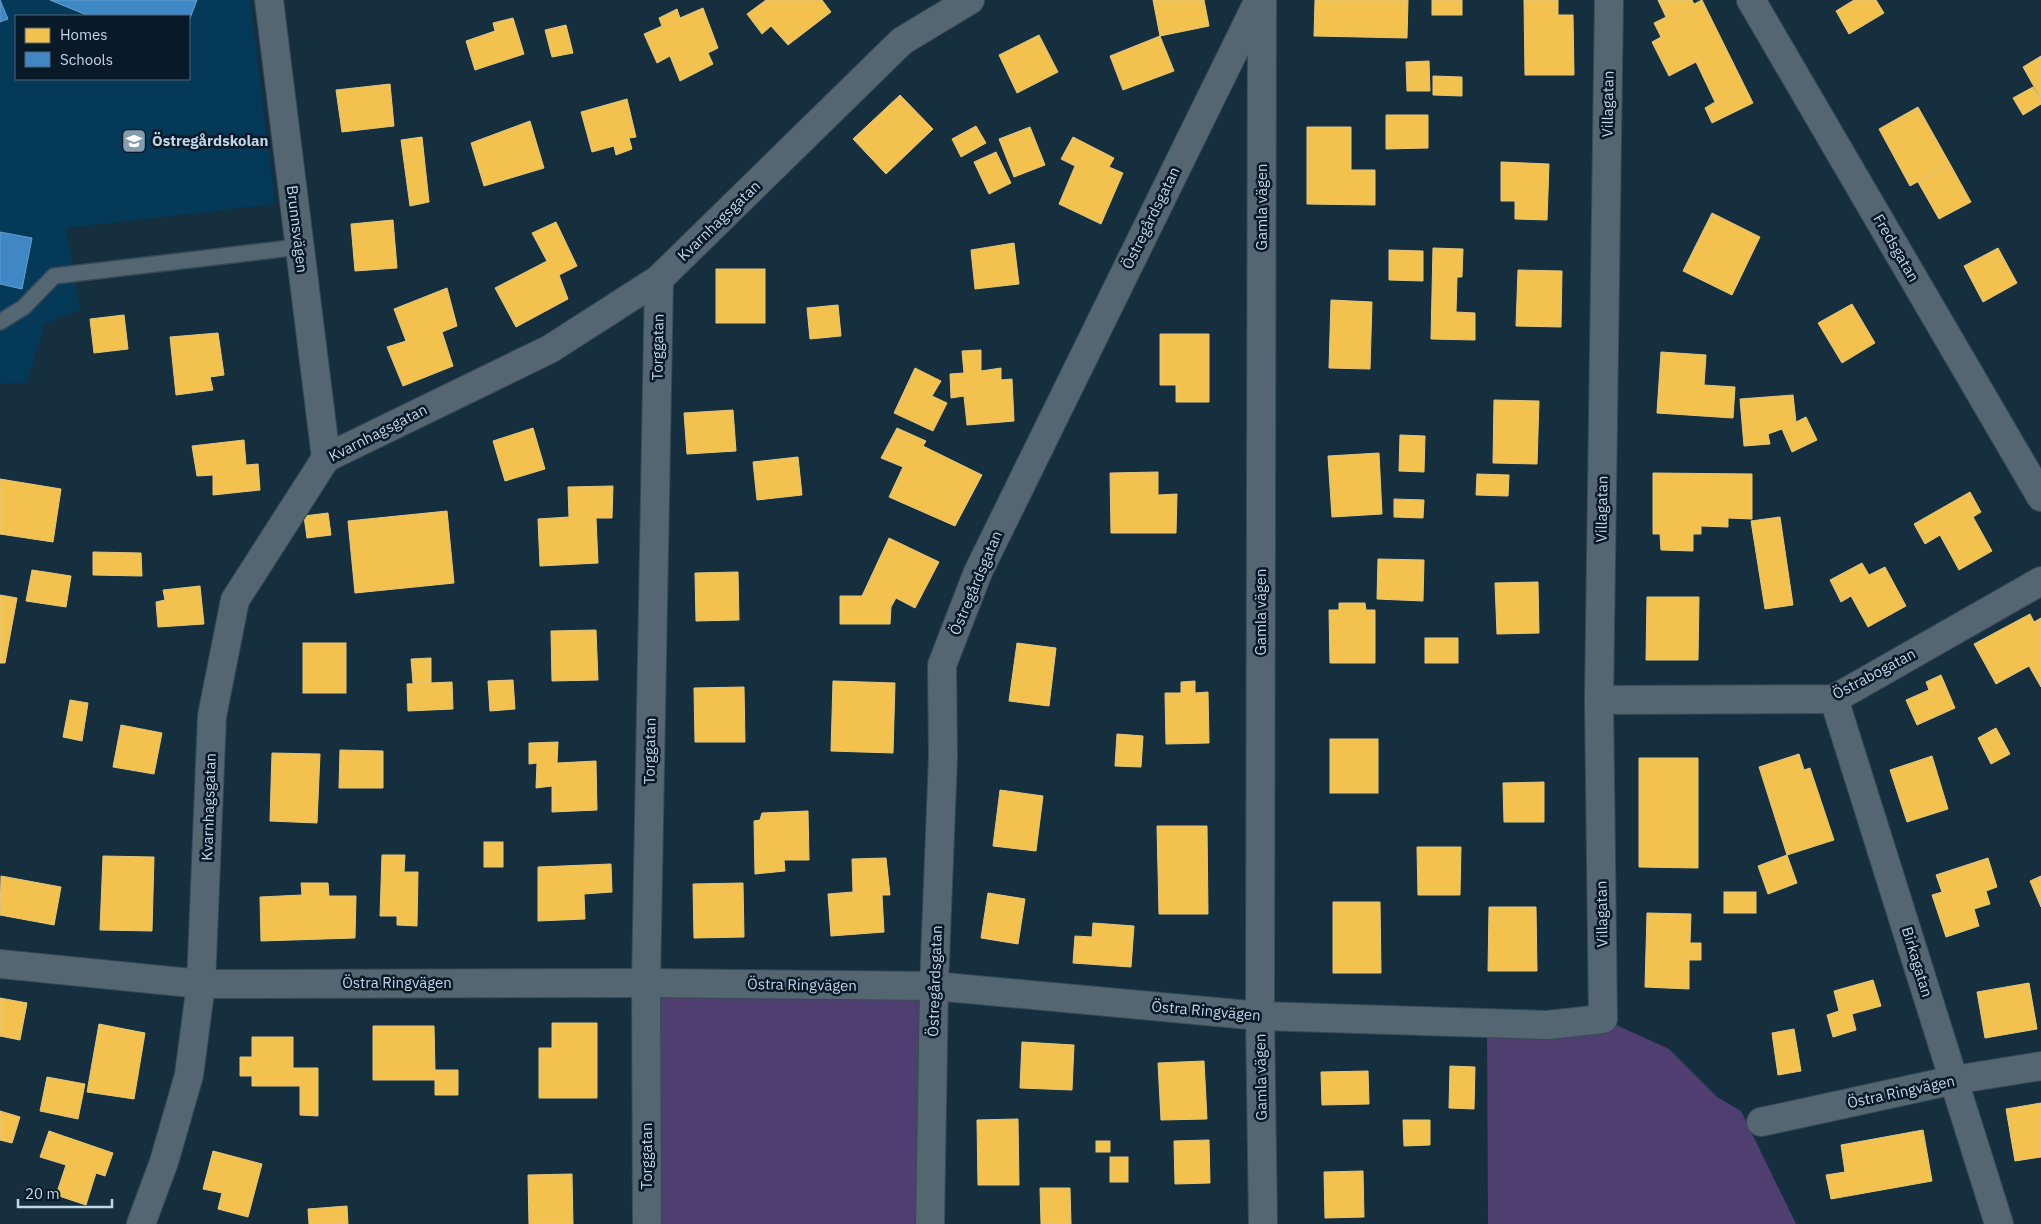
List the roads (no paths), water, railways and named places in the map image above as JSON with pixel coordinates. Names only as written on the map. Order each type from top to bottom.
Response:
[{"type":"street","name":"Brunnsvägen","points":[[268,0],[326,458]]},
{"type":"street","name":"Kvarnhagsgatan","points":[[141,1224],[164,1162],[190,1075],[201,984],[212,716],[235,600],[326,458],[550,349],[659,279],[902,41],[970,0]]},
{"type":"street","name":"Östregårdsgatan","points":[[930,1224],[934,986],[943,757],[942,665],[978,572],[1261,0]]},
{"type":"street","name":"Gamla vägen","points":[[1261,0],[1260,1016],[1263,1224]]},
{"type":"street","name":"Villagatan","points":[[1603,1019],[1599,700],[1609,0]]},
{"type":"street","name":"Fredsgatan","points":[[1751,0],[2041,497]]},
{"type":"street","name":"Torggatan","points":[[647,1224],[646,983],[659,279]]},
{"type":"street","name":"Östrabogatan","points":[[1599,700],[1834,699],[2041,580]]},
{"type":"street","name":"Birkagatan","points":[[1834,699],[1999,1224]]},
{"type":"street","name":"Östra Ringvägen","points":[[0,964],[201,984],[646,983],[934,986],[1260,1016],[1547,1025],[1603,1019]]},
{"type":"street","name":"Östra Ringvägen","points":[[1761,1122],[1954,1080],[2041,1066]]},
{"type":"lane","points":[[0,322],[24,307],[54,276],[299,247]]},
{"type":"place","name":"Östregårdskolan","points":[[134,141]]}]
